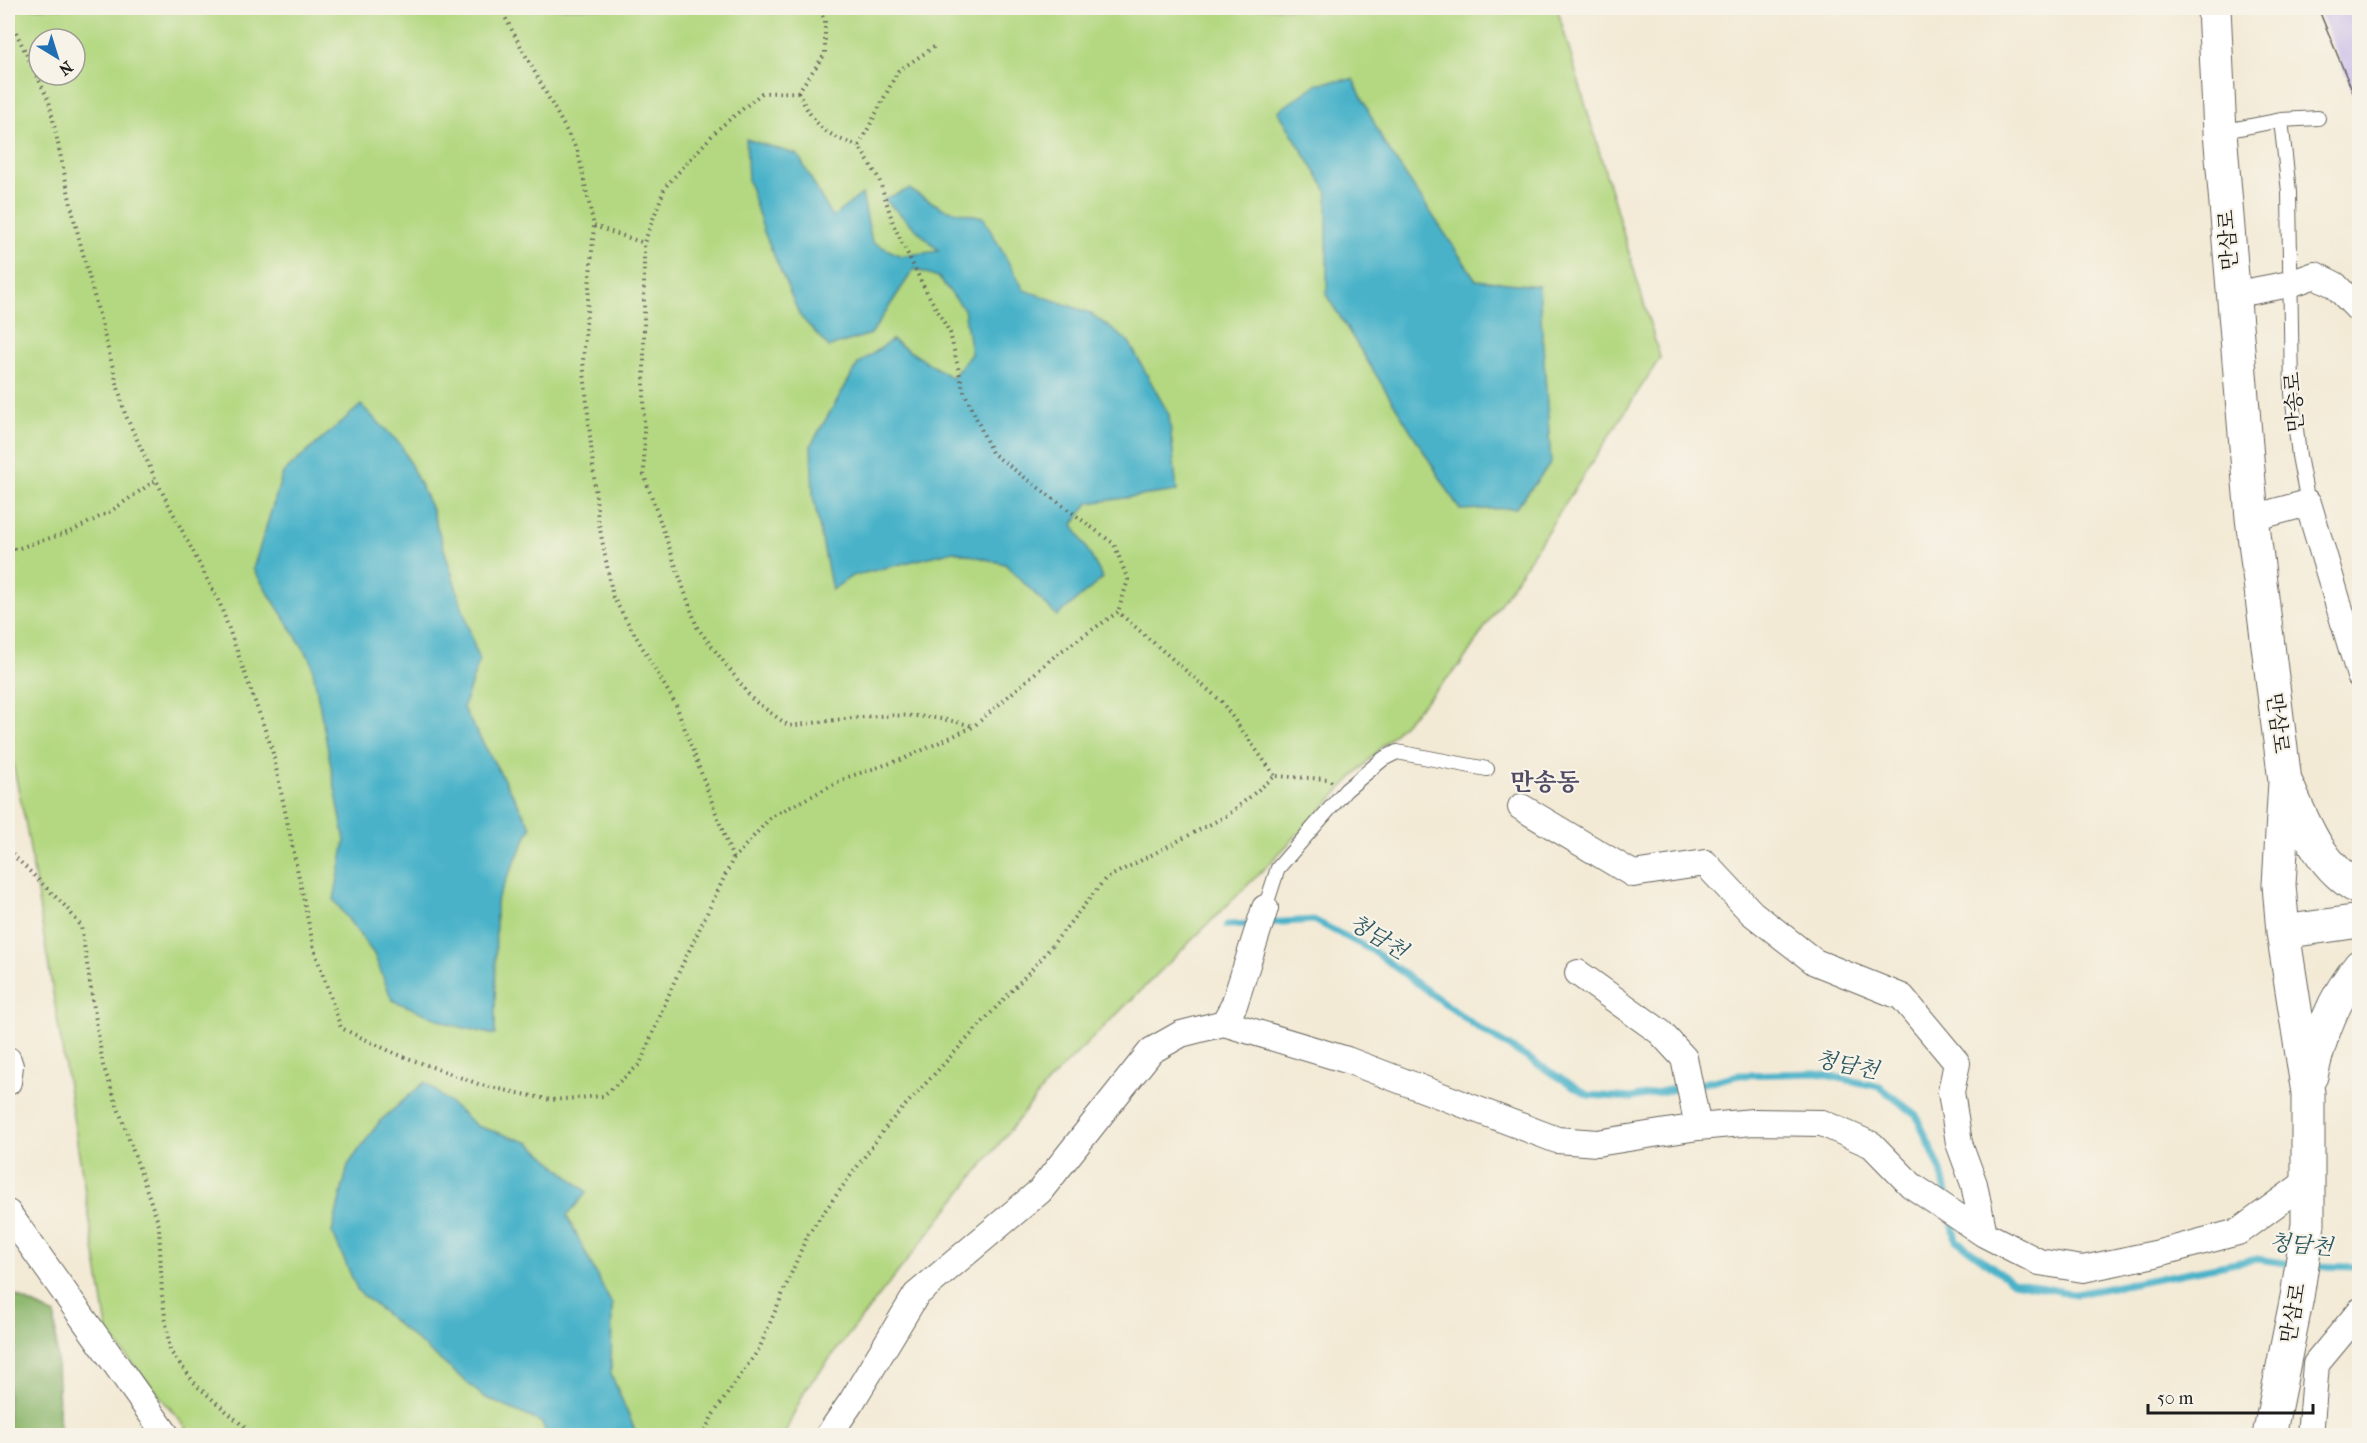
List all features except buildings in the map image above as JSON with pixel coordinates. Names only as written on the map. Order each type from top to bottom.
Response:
[{"type":"street","name":"만삼로","points":[[2214,8],[2232,295],[2252,518],[2285,781],[2279,885],[2283,932],[2308,1093],[2308,1224],[2297,1297],[2269,1436]]},
{"type":"street","points":[[2232,295],[2290,284],[2315,275],[2335,285],[2360,311]]},
{"type":"street","points":[[2252,518],[2308,503]]},
{"type":"street","name":"만송로","points":[[2308,503],[2360,676]]},
{"type":"street","points":[[2285,781],[2318,852],[2346,881],[2360,889]]},
{"type":"street","points":[[1521,807],[1633,874],[1705,863],[1752,913],[1815,962],[1902,997],[1957,1063],[1951,1092],[1959,1143],[1974,1184],[1974,1228]]},
{"type":"street","points":[[1224,1023],[1234,1005],[1265,908]]},
{"type":"street","points":[[2283,932],[2360,921]]},
{"type":"street","points":[[2308,1093],[2318,1046],[2333,1007],[2348,980],[2360,966]]},
{"type":"street","points":[[1578,973],[1660,1032],[1684,1058],[1698,1127]]},
{"type":"street","points":[[828,1436],[852,1401],[916,1295],[1040,1191],[1151,1051],[1180,1034],[1224,1023],[1347,1060],[1557,1140],[1597,1143],[1698,1127],[1753,1122],[1822,1123],[1872,1145],[1911,1185],[1974,1228],[2039,1263],[2083,1269],[2155,1254],[2238,1232],[2309,1180]]},
{"type":"street","points":[[8,1060],[10,1066],[8,1082]]},
{"type":"street","points":[[8,1213],[167,1436]]},
{"type":"street","points":[[2310,1436],[2316,1364],[2360,1311]]},
{"type":"lane","points":[[2220,132],[2281,120],[2318,118]]},
{"type":"lane","name":"만송로","points":[[2281,120],[2289,192],[2292,393],[2298,456],[2308,503]]},
{"type":"lane","points":[[1265,908],[1278,868],[1346,790],[1383,759],[1397,752],[1487,769]]},
{"type":"path","points":[[500,8],[578,152],[594,226],[583,361],[598,519],[613,597],[676,705],[733,859]]},
{"type":"path","points":[[798,92],[825,54],[825,20],[819,8]]},
{"type":"path","points":[[8,16],[49,101],[74,219],[125,414],[220,604],[272,749],[314,949],[341,1028],[394,1053],[481,1085],[551,1101],[603,1096],[639,1064],[675,980],[733,859],[771,817],[848,777],[903,759],[973,727],[1056,654],[1118,612],[1128,580],[1114,544],[992,453],[963,389],[950,333],[894,226],[879,179],[859,146],[834,138],[810,117],[798,92]]},
{"type":"path","points":[[859,146],[898,71],[934,47]]},
{"type":"path","points":[[798,92],[762,93],[717,130],[665,187],[644,243],[644,475],[698,627],[753,700],[789,726],[889,714],[944,718],[973,727]]},
{"type":"path","points":[[594,226],[644,243]]},
{"type":"path","points":[[8,548],[16,549],[72,531],[111,511],[156,480]]},
{"type":"path","points":[[1118,612],[1221,700],[1275,776]]},
{"type":"path","points":[[703,1436],[712,1416],[759,1349],[808,1234],[889,1123],[1042,958],[1105,879],[1228,815],[1275,776],[1328,779],[1346,790]]},
{"type":"path","points":[[8,850],[66,907],[81,926],[103,1065],[159,1225],[162,1295],[170,1352],[197,1386],[255,1436]]},
{"type":"green space","points":[[8,8],[1557,8],[1660,358],[1461,664],[1272,861],[1048,1082],[805,1390],[784,1435],[192,1435],[108,1334],[26,825],[8,741]]},
{"type":"green space","points":[[8,1292],[55,1315],[60,1435],[8,1435]]},
{"type":"water","points":[[1353,79],[1384,143],[1476,280],[1539,286],[1551,463],[1516,508],[1460,510],[1327,296],[1327,191],[1278,111],[1319,83]]},
{"type":"water","points":[[746,139],[798,155],[832,217],[862,194],[872,242],[901,256],[939,251],[884,199],[909,189],[944,209],[983,217],[1024,290],[1090,313],[1129,342],[1169,415],[1177,491],[1088,503],[1073,524],[1103,578],[1057,616],[1005,564],[954,551],[852,576],[832,590],[813,496],[811,445],[858,364],[892,340],[952,378],[971,354],[964,309],[938,277],[914,269],[871,334],[829,347],[800,316],[764,232],[748,180]]},
{"type":"water","points":[[361,405],[401,445],[431,507],[479,661],[463,708],[531,827],[496,902],[495,1035],[452,1025],[392,1000],[374,954],[334,900],[345,841],[311,660],[253,569],[283,473]]},
{"type":"water","points":[[425,1082],[477,1126],[530,1143],[587,1192],[567,1216],[612,1305],[611,1374],[637,1435],[547,1435],[541,1422],[484,1397],[358,1291],[332,1232],[348,1165],[380,1121]]},
{"type":"waterway","name":"청담천","points":[[1266,923],[1314,920],[1373,951],[1477,1027],[1588,1095],[1631,1098],[1684,1087]]},
{"type":"waterway","name":"청담천","points":[[1227,925],[1255,924]]},
{"type":"waterway","name":"청담천","points":[[1695,1085],[1739,1075],[1817,1073],[1880,1087],[1916,1115],[1941,1171],[1948,1201]]},
{"type":"waterway","name":"청담천","points":[[1952,1221],[1956,1240],[2013,1282],[2076,1294],[2257,1259],[2293,1264]]},
{"type":"waterway","name":"청담천","points":[[2310,1266],[2360,1267]]},
{"type":"district","name":"만송동","points":[[1545,782]]}]
